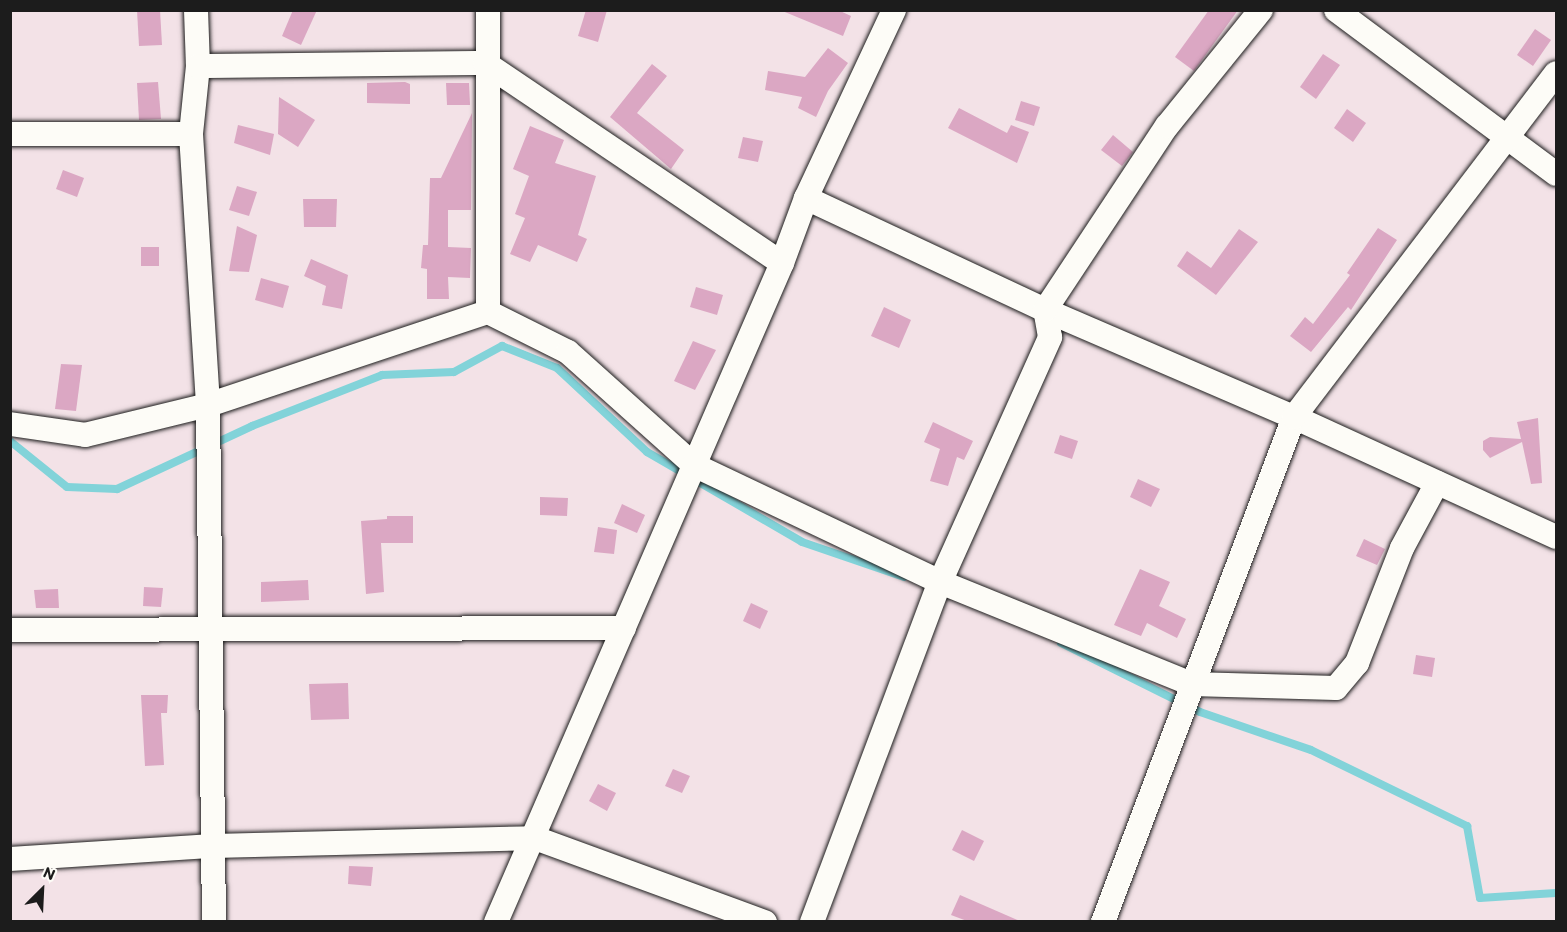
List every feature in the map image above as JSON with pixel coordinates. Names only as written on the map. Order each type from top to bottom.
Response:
[{"type":"street","points":[[196,10],[198,66],[191,134],[208,405],[214,921]]},
{"type":"street","points":[[488,10],[485,63],[488,312]]},
{"type":"street","points":[[496,921],[535,838],[782,263],[806,198],[894,10]]},
{"type":"street","points":[[812,921],[940,582],[1050,337],[1045,310],[1167,126],[1261,10]]},
{"type":"street","points":[[1336,10],[1557,174]]},
{"type":"street","points":[[198,66],[485,63],[782,263]]},
{"type":"street","points":[[1102,921],[1294,417],[1506,136],[1557,73]]},
{"type":"street","points":[[10,134],[191,134]]},
{"type":"street","points":[[806,198],[1045,310],[1294,417],[1557,537]]},
{"type":"street","points":[[10,424],[85,435],[208,405],[488,312],[568,352],[694,465],[940,582],[1191,684],[1336,688],[1358,663],[1402,548],[1437,483]]},
{"type":"street","points":[[10,630],[624,628]]},
{"type":"street","points":[[10,859],[213,846],[535,838],[765,921]]},
{"type":"building","points":[[137,10],[160,10],[162,45],[139,46]]},
{"type":"building","points":[[293,10],[317,10],[301,45],[282,36]]},
{"type":"building","points":[[586,10],[607,10],[598,42],[578,36]]},
{"type":"building","points":[[780,10],[838,10],[851,16],[843,36]]},
{"type":"building","points":[[1209,10],[1238,10],[1194,71],[1175,57]]},
{"type":"building","points":[[1535,29],[1551,40],[1533,66],[1517,55]]},
{"type":"building","points":[[828,48],[848,63],[828,91],[816,117],[798,108],[802,97],[765,90],[768,71],[805,77]]},
{"type":"building","points":[[1323,54],[1340,65],[1316,99],[1300,87]]},
{"type":"building","points":[[652,64],[667,76],[637,113],[684,150],[671,169],[610,117]]},
{"type":"building","points":[[158,82],[161,119],[139,120],[137,83]]},
{"type":"building","points":[[405,82],[410,84],[410,104],[367,103],[367,83]]},
{"type":"building","points":[[446,83],[469,83],[470,105],[447,105]]},
{"type":"building","points":[[279,97],[315,120],[298,147],[278,134]]},
{"type":"building","points":[[1021,101],[1040,107],[1034,126],[1015,120]]},
{"type":"building","points":[[959,108],[1007,133],[1011,125],[1029,132],[1017,163],[948,128]]},
{"type":"building","points":[[1347,109],[1366,123],[1353,142],[1334,128]]},
{"type":"building","points":[[472,113],[471,210],[448,210],[448,247],[471,248],[470,278],[448,277],[449,299],[427,299],[427,269],[421,268],[423,245],[428,245],[430,178],[441,178]]},
{"type":"building","points":[[238,125],[274,134],[270,155],[234,143]]},
{"type":"building","points":[[530,126],[564,140],[555,163],[596,176],[578,235],[587,239],[577,262],[538,245],[530,262],[510,254],[525,218],[515,214],[529,176],[513,169]]},
{"type":"building","points":[[1113,135],[1133,152],[1122,166],[1101,150]]},
{"type":"building","points":[[743,137],[763,141],[758,162],[738,158]]},
{"type":"building","points":[[63,170],[84,178],[77,197],[56,189]]},
{"type":"building","points":[[237,186],[257,192],[249,216],[229,210]]},
{"type":"building","points":[[303,199],[337,199],[336,227],[304,227]]},
{"type":"building","points":[[237,226],[257,235],[249,272],[229,271]]},
{"type":"building","points":[[1378,228],[1397,240],[1351,310],[1348,307],[1311,352],[1290,336],[1305,317],[1313,324],[1350,275],[1347,273]]},
{"type":"building","points":[[1239,229],[1258,242],[1216,295],[1177,266],[1187,251],[1211,268]]},
{"type":"building","points":[[141,247],[159,247],[159,266],[141,266]]},
{"type":"building","points":[[311,259],[348,275],[342,309],[322,305],[326,286],[304,276]]},
{"type":"building","points":[[261,278],[289,286],[283,308],[255,300]]},
{"type":"building","points":[[696,287],[723,295],[717,315],[690,307]]},
{"type":"building","points":[[884,307],[911,320],[899,348],[871,336]]},
{"type":"building","points":[[693,341],[716,350],[695,390],[674,381]]},
{"type":"building","points":[[61,364],[82,365],[76,411],[55,409]]},
{"type":"building","points":[[1538,418],[1542,483],[1531,484],[1522,442],[1490,458],[1483,450],[1483,441],[1490,437],[1521,439],[1517,422]]},
{"type":"building","points":[[933,422],[973,441],[964,460],[957,457],[948,486],[930,481],[940,449],[924,442]]},
{"type":"building","points":[[1060,435],[1078,441],[1072,459],[1054,453]]},
{"type":"building","points":[[1138,479],[1160,489],[1151,507],[1130,497]]},
{"type":"building","points":[[540,497],[568,498],[567,516],[540,515]]},
{"type":"building","points":[[622,504],[645,515],[637,533],[614,523]]},
{"type":"building","points":[[387,516],[413,516],[413,543],[381,543],[384,592],[366,594],[361,521],[387,519]]},
{"type":"building","points":[[598,527],[617,530],[614,554],[594,552]]},
{"type":"building","points":[[1364,539],[1385,549],[1377,565],[1356,556]]},
{"type":"building","points":[[1140,569],[1170,582],[1159,606],[1186,619],[1177,638],[1147,623],[1141,636],[1114,625]]},
{"type":"building","points":[[308,580],[309,600],[261,602],[261,582]]},
{"type":"building","points":[[144,587],[163,588],[161,607],[143,606]]},
{"type":"building","points":[[58,589],[59,608],[36,608],[34,590]]},
{"type":"building","points":[[751,603],[768,611],[760,629],[743,621]]},
{"type":"building","points":[[1416,655],[1435,658],[1432,677],[1413,674]]},
{"type":"building","points":[[348,683],[349,719],[311,720],[309,684]]},
{"type":"building","points":[[141,695],[168,695],[167,713],[161,713],[164,765],[145,766]]},
{"type":"building","points":[[673,769],[690,776],[682,793],[665,786]]},
{"type":"building","points":[[598,784],[616,793],[607,811],[589,801]]},
{"type":"building","points":[[962,830],[984,841],[974,861],[952,850]]},
{"type":"building","points":[[349,866],[373,867],[371,886],[348,884]]},
{"type":"building","points":[[960,895],[1020,921],[967,921],[951,915]]},
{"type":"waterway","points":[[10,441],[67,487],[117,489],[252,426],[382,375],[454,372],[502,346],[557,368],[647,452],[802,542],[904,577]]},
{"type":"waterway","points":[[1061,643],[1200,712],[1311,750],[1467,826],[1480,898],[1556,893]]}]
